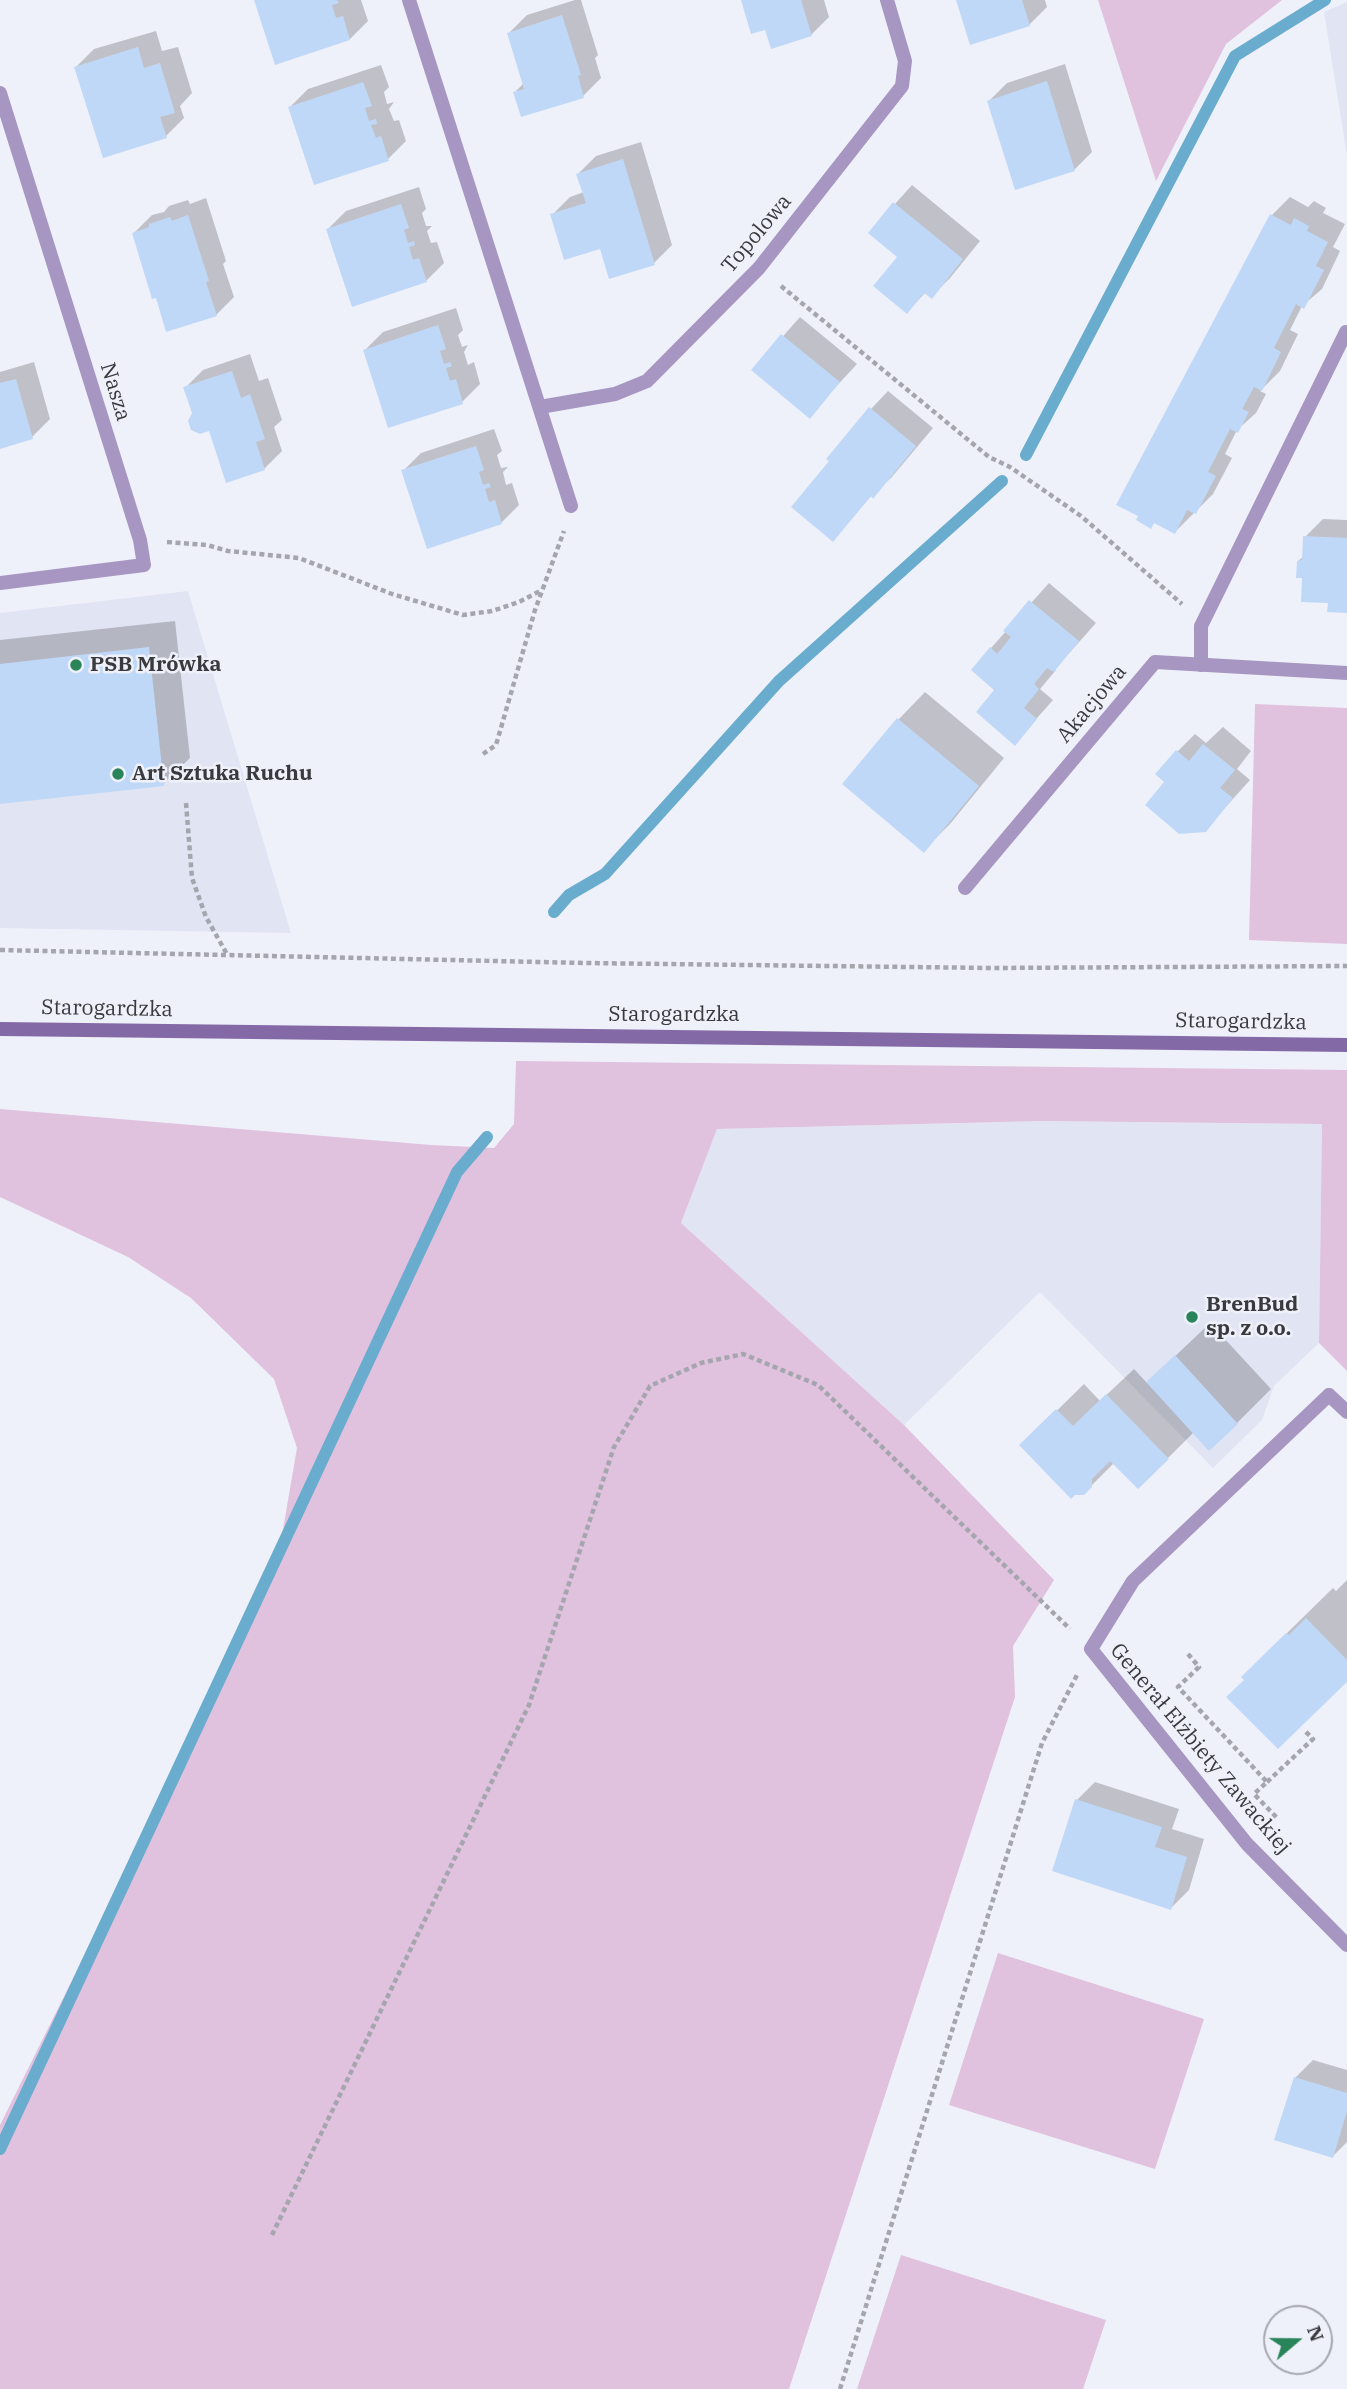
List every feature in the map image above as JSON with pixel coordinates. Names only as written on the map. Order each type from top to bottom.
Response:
[{"type":"main road","name":"Starogardzka","points":[[0,1029],[1347,1045]]},
{"type":"street","points":[[410,0],[571,506]]},
{"type":"street","name":"Topolowa","points":[[540,407],[615,394],[647,381],[759,268],[902,86],[905,61],[887,0]]},
{"type":"street","name":"Nasza","points":[[0,93],[140,540],[144,565],[0,583]]},
{"type":"street","points":[[1201,665],[1201,626],[1204,619],[1346,332]]},
{"type":"street","name":"Akacjowa","points":[[965,888],[1155,662],[1347,673]]},
{"type":"street","name":"Generał Elżbiety Zawackiej","points":[[1347,1412],[1329,1395],[1133,1581],[1091,1649],[1247,1844],[1347,1945]]},
{"type":"path","points":[[759,268],[989,457],[1010,467],[1082,516],[1179,603],[1204,619]]},
{"type":"path","points":[[483,754],[496,745],[542,590],[571,506]]},
{"type":"path","points":[[140,540],[208,545],[228,551],[299,558],[391,594],[463,615],[492,611],[519,602],[542,590]]},
{"type":"path","points":[[186,803],[192,878],[206,917],[228,956]]},
{"type":"path","points":[[0,950],[964,967],[1347,966]]},
{"type":"path","points":[[272,2235],[529,1705],[614,1447],[650,1386],[701,1363],[743,1354],[818,1385],[1091,1649],[1042,1743],[840,2389]]},
{"type":"path","points":[[1188,1654],[1199,1667],[1178,1687],[1267,1782]]},
{"type":"path","points":[[1277,1818],[1254,1794],[1313,1739],[1304,1730]]},
{"type":"shaded area","points":[[1098,0],[1282,0],[1226,44],[1156,181]]},
{"type":"shaded area","points":[[1347,2],[1347,156],[1324,12]]},
{"type":"shaded area","points":[[188,591],[291,933],[0,928],[0,613]]},
{"type":"shaded area","points":[[1255,704],[1347,708],[1347,944],[1249,940]]},
{"type":"shaded area","points":[[516,1061],[1347,1070],[1347,1371],[1319,1343],[1322,1124],[1042,1121],[717,1129],[681,1223],[904,1425],[1054,1580],[1013,1646],[1015,1697],[789,2389],[0,2389],[0,2125],[276,1570],[297,1448],[274,1379],[191,1298],[128,1257],[0,1197],[0,1109],[494,1148],[514,1124]]},
{"type":"shaded area","name":"BrenBud sp. z o.o.","points":[[1042,1121],[1322,1124],[1319,1343],[1274,1386],[1262,1420],[1213,1468],[1040,1292],[904,1425],[681,1223],[717,1129]]},
{"type":"shaded area","points":[[998,1953],[1204,2019],[1155,2169],[949,2105]]},
{"type":"shaded area","points":[[901,2255],[1106,2320],[1083,2389],[857,2389]]},
{"type":"building","points":[[254,0],[337,0],[339,3],[332,5],[336,18],[343,16],[350,40],[275,65]]},
{"type":"building","points":[[741,0],[801,0],[812,36],[771,49],[765,30],[751,34]]},
{"type":"building","points":[[956,0],[1022,0],[1030,26],[970,45]]},
{"type":"building","points":[[562,15],[581,75],[578,76],[584,98],[521,117],[513,92],[524,89],[507,33]]},
{"type":"building","points":[[138,47],[144,68],[160,63],[175,113],[160,117],[167,138],[103,158],[74,67]]},
{"type":"building","points":[[1047,81],[1075,171],[1015,190],[987,101]]},
{"type":"building","points":[[363,82],[372,106],[365,108],[369,121],[376,119],[377,124],[371,125],[376,138],[381,136],[389,161],[314,185],[288,107]]},
{"type":"building","points":[[623,159],[655,265],[609,279],[600,249],[564,260],[550,214],[586,203],[576,174]]},
{"type":"building","points":[[893,202],[963,259],[932,299],[924,293],[907,314],[873,286],[897,257],[868,233]]},
{"type":"building","points":[[401,204],[409,228],[404,230],[408,243],[414,241],[415,245],[409,247],[413,260],[419,258],[427,282],[352,307],[326,229]]},
{"type":"building","points":[[1270,214],[1291,225],[1294,218],[1309,226],[1307,231],[1328,242],[1316,266],[1324,270],[1304,309],[1296,304],[1274,348],[1281,352],[1262,391],[1254,387],[1242,409],[1249,412],[1238,433],[1230,429],[1208,472],[1216,476],[1196,514],[1187,510],[1175,534],[1154,523],[1151,529],[1136,520],[1138,516],[1116,505]]},
{"type":"building","points":[[188,215],[217,316],[166,332],[156,298],[152,299],[132,233],[170,217],[172,221]]},
{"type":"building","points":[[438,325],[446,349],[440,351],[444,364],[450,362],[452,366],[446,368],[450,381],[456,379],[463,404],[388,428],[363,350]]},
{"type":"building","points":[[781,334],[840,382],[810,419],[751,370]]},
{"type":"building","points":[[232,371],[241,398],[250,394],[265,439],[256,442],[265,470],[226,483],[209,431],[200,434],[191,430],[188,421],[192,413],[183,387]]},
{"type":"building","points":[[16,379],[33,439],[0,449],[0,383]]},
{"type":"building","points":[[869,407],[916,446],[873,499],[871,496],[833,542],[791,507]]},
{"type":"building","points":[[476,446],[484,470],[479,472],[483,485],[489,483],[491,487],[485,489],[489,502],[495,500],[502,524],[427,549],[401,470]]},
{"type":"building","points":[[1303,536],[1347,538],[1347,613],[1327,612],[1328,603],[1301,602],[1302,578],[1296,578],[1297,561],[1302,560]]},
{"type":"building","points":[[1029,600],[1079,641],[1054,672],[1047,668],[1034,684],[1039,689],[1024,708],[1037,719],[1015,746],[976,712],[994,690],[971,670],[990,647],[997,654],[1011,637],[1003,631]]},
{"type":"building","points":[[149,647],[164,786],[0,804],[0,664]]},
{"type":"building","points":[[897,718],[979,786],[924,853],[842,784]]},
{"type":"building","points":[[1203,744],[1235,770],[1220,788],[1233,798],[1206,832],[1179,834],[1145,805],[1164,782],[1155,774],[1176,750],[1189,761]]},
{"type":"building","points":[[1175,1355],[1238,1424],[1209,1451],[1146,1382]]},
{"type":"building","points":[[1106,1394],[1169,1459],[1138,1489],[1110,1461],[1092,1479],[1092,1487],[1084,1495],[1075,1495],[1071,1499],[1019,1445],[1056,1409],[1073,1426]]},
{"type":"building","points":[[1306,1618],[1347,1660],[1347,1682],[1278,1749],[1226,1697],[1244,1680],[1241,1677],[1286,1633],[1289,1635]]},
{"type":"building","points":[[1075,1799],[1162,1827],[1155,1847],[1187,1857],[1171,1910],[1052,1871]]},
{"type":"building","points":[[1294,2077],[1347,2093],[1347,2111],[1333,2158],[1274,2140]]},
{"type":"waterway","points":[[1026,455],[1235,56],[1325,0]]},
{"type":"waterway","points":[[554,912],[569,895],[605,874],[779,681],[1002,481]]},
{"type":"waterway","points":[[0,2149],[457,1172],[487,1137]]},
{"type":"place","name":"PSB Mrówka","points":[[76,665]]},
{"type":"place","name":"Art Sztuka Ruchu","points":[[118,774]]},
{"type":"place","name":"BrenBud sp. z o.o.","points":[[1192,1317]]}]
